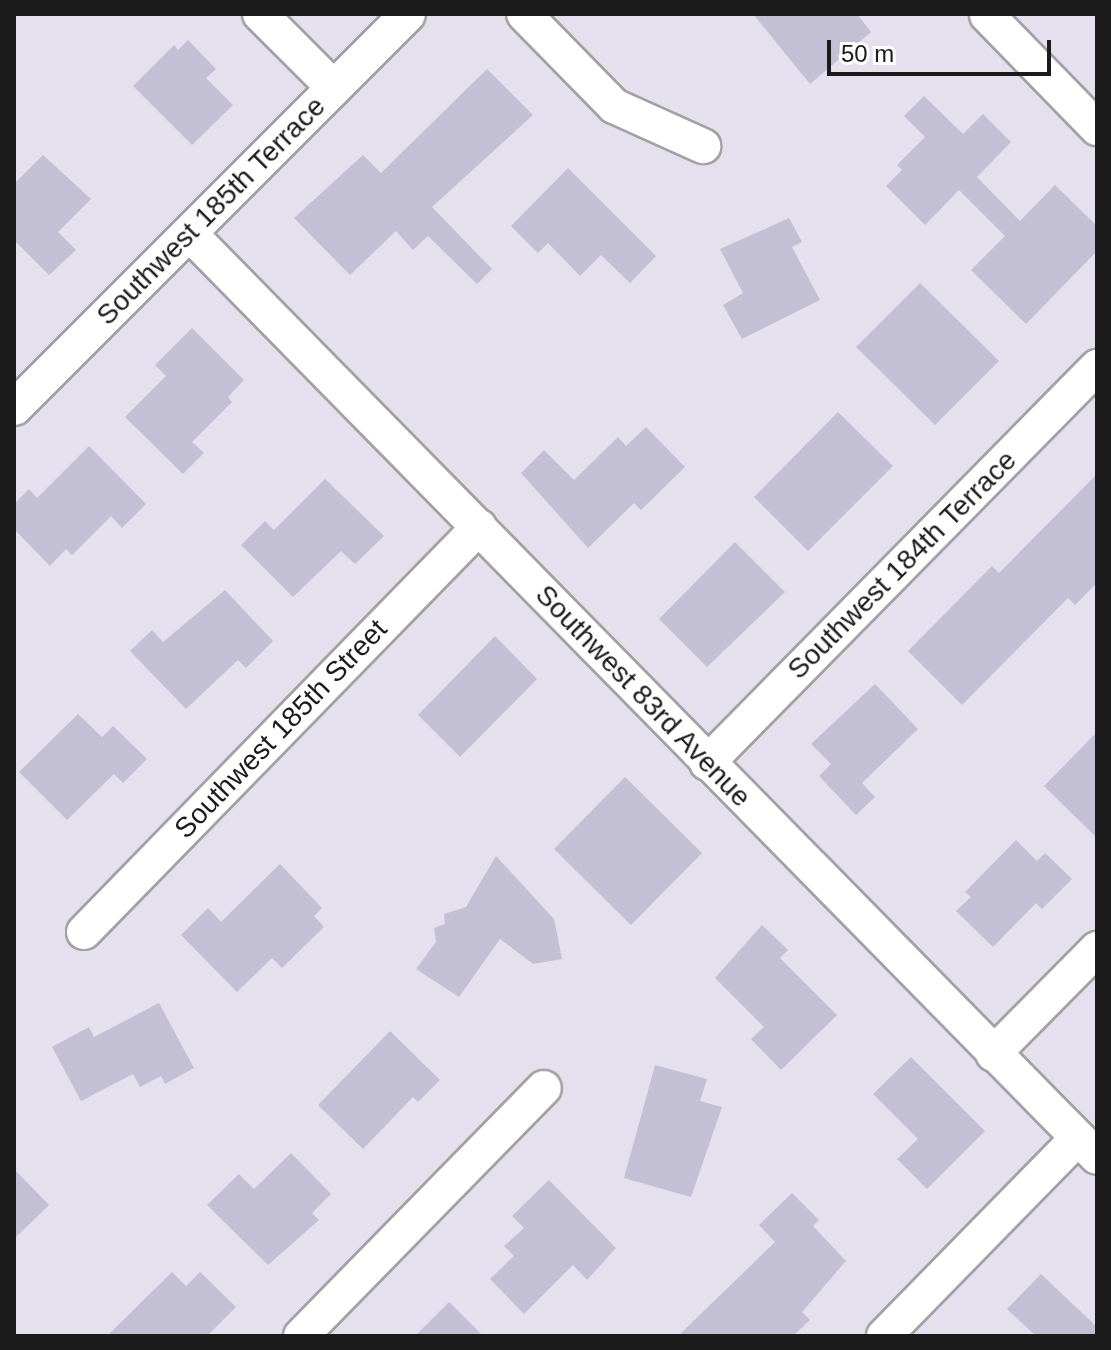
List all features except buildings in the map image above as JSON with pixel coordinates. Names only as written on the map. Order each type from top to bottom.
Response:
[{"type":"street","points":[[260,14],[334,88]]},
{"type":"street","name":"Southwest 185th Terrace","points":[[14,408],[408,14]]},
{"type":"street","points":[[524,14],[614,106],[703,146]]},
{"type":"street","points":[[987,15],[1097,128]]},
{"type":"street","name":"Southwest 83rd Avenue","points":[[189,233],[1088,1148]]},
{"type":"street","name":"Southwest 184th Terrace","points":[[707,763],[1097,367]]},
{"type":"street","name":"Southwest 185th Street","points":[[84,932],[479,527]]},
{"type":"street","points":[[993,1054],[1097,949]]},
{"type":"street","points":[[301,1336],[544,1088]]},
{"type":"street","points":[[884,1336],[1088,1148]]}]
